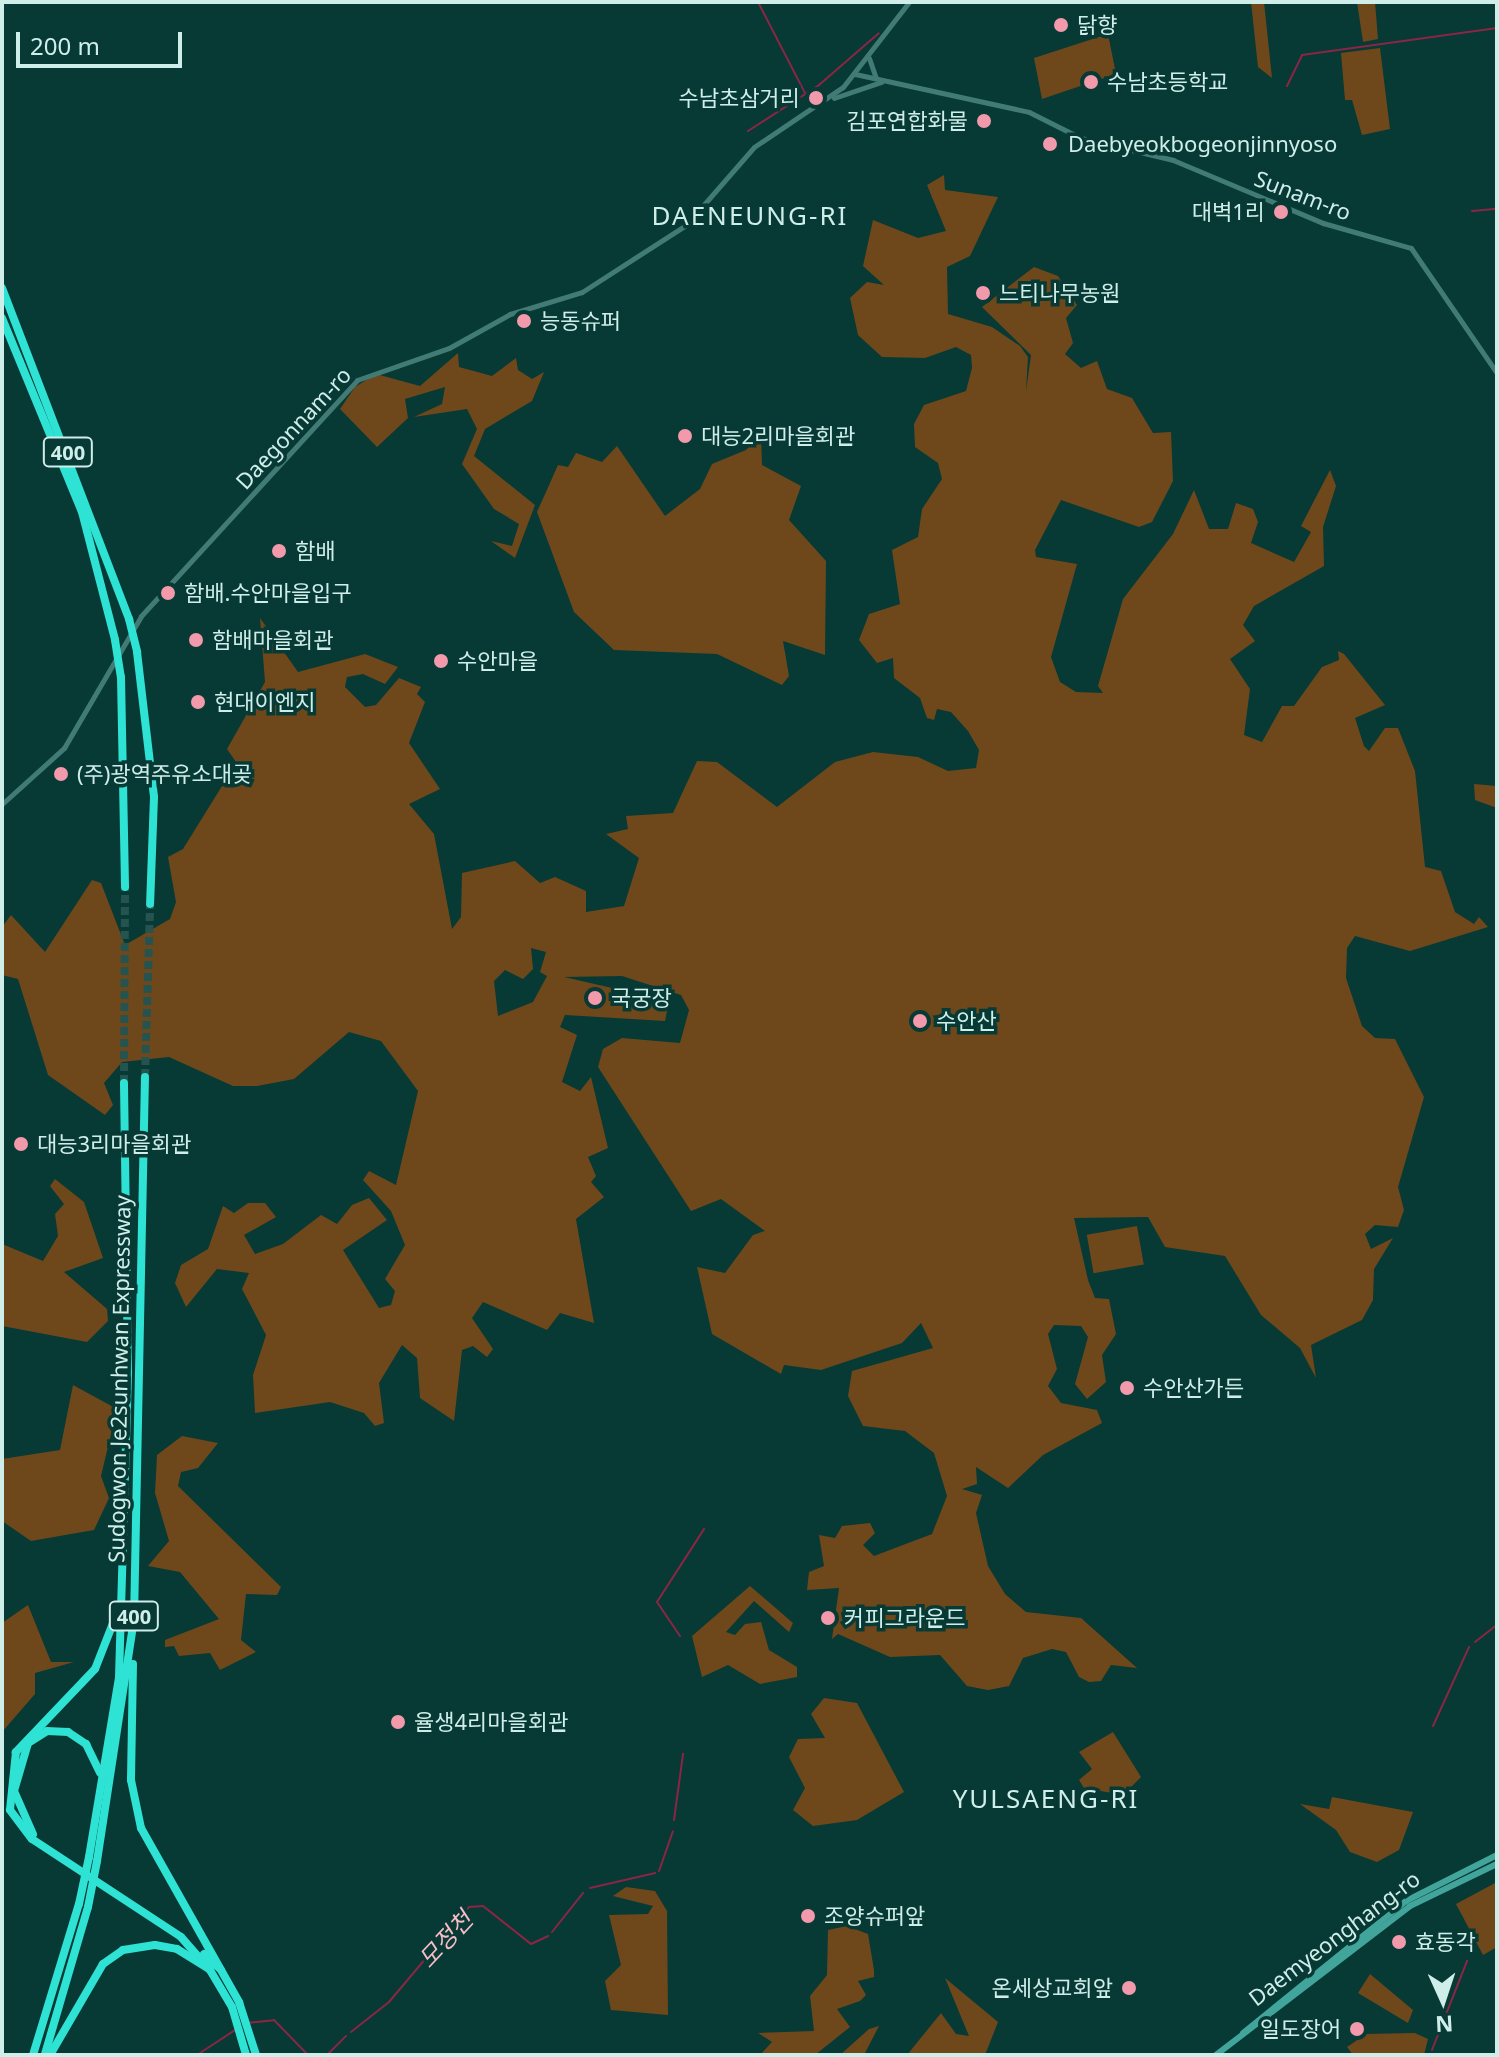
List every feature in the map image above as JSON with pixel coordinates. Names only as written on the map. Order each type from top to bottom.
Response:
[{"type":"highway","name":"400","points":[[2,288],[129,619],[137,652],[154,797],[150,904]]},
{"type":"highway","name":"400","points":[[2,318],[82,512],[115,640],[121,677],[125,887]]},
{"type":"highway","name":"Sudogwon Je2sunhwan Expressway","points":[[93,1859],[97,1810],[119,1677],[128,1371],[132,1344],[145,1077]]},
{"type":"highway","name":"Sudogwon Je2sunhwan Expressway","points":[[47,2055],[84,1905],[134,1619],[138,1369],[132,1344],[124,1083]]},
{"type":"highway","points":[[123,1581],[108,1646],[70,1701],[23,1741],[10,1763],[7,1799],[32,1839],[181,1937],[210,1970],[240,2019],[245,2053]]},
{"type":"highway","points":[[134,1619],[134,1801],[159,1871],[221,1970],[255,2050]]},
{"type":"highway","points":[[97,1810],[101,1781],[86,1744],[58,1730],[28,1743],[14,1791],[32,1833],[180,1929],[221,1970]]},
{"type":"highway","name":"Sudogwon Je2sunhwan Expressway","points":[[33,2055],[84,1905]]},
{"type":"highway","points":[[47,2055],[89,1981],[123,1950],[169,1947],[210,1970]]},
{"type":"main road","name":"Daemyeonghang-ro","points":[[1241,2036],[1406,1901],[1497,1855]]},
{"type":"main road","name":"Daemyeonghang-ro","points":[[1216,2055],[1410,1906],[1497,1864]]},
{"type":"street","name":"Daegonnam-ro","points":[[4,801],[64,748],[141,616],[357,380],[604,281],[700,214],[754,147],[825,102],[870,57],[909,2]]},
{"type":"street","points":[[870,57],[876,78]]},
{"type":"street","name":"Sunam-ro","points":[[855,74],[1029,112],[1081,138],[1173,160],[1323,223],[1411,248],[1497,373]]},
{"type":"street","points":[[825,102],[884,81]]},
{"type":"shaded area","points":[[1251,2],[1264,2],[1272,78],[1258,67]]},
{"type":"shaded area","points":[[1357,2],[1375,2],[1378,39],[1363,42]]},
{"type":"shaded area","points":[[1108,34],[1116,74],[1042,99],[1034,58]]},
{"type":"shaded area","points":[[1380,48],[1390,129],[1362,135],[1352,100],[1345,100],[1341,53]]},
{"type":"shaded area","points":[[944,175],[945,190],[998,197],[970,256],[947,267],[948,314],[992,327],[1020,346],[1028,357],[1026,391],[1031,355],[982,307],[1034,267],[1058,276],[1077,305],[1066,318],[1073,343],[1065,354],[1081,368],[1097,361],[1107,389],[1132,398],[1153,433],[1171,432],[1173,481],[1152,522],[1139,527],[1061,500],[1035,550],[1036,557],[1077,564],[1051,657],[1060,682],[1076,692],[1103,693],[1098,686],[1123,599],[1173,534],[1194,490],[1209,529],[1228,529],[1236,503],[1253,509],[1258,522],[1251,543],[1294,562],[1311,532],[1301,526],[1330,470],[1336,486],[1323,527],[1324,566],[1254,606],[1243,625],[1255,641],[1230,659],[1250,689],[1244,735],[1262,742],[1282,706],[1294,706],[1322,667],[1339,660],[1338,651],[1344,654],[1385,705],[1355,718],[1364,746],[1369,751],[1385,728],[1398,728],[1415,771],[1425,867],[1441,871],[1455,912],[1474,924],[1479,917],[1488,927],[1410,951],[1355,936],[1347,948],[1346,978],[1362,1026],[1375,1038],[1395,1039],[1424,1097],[1398,1187],[1404,1210],[1398,1227],[1375,1225],[1365,1234],[1371,1249],[1393,1238],[1374,1269],[1373,1300],[1362,1320],[1311,1345],[1316,1378],[1300,1348],[1261,1315],[1225,1256],[1165,1247],[1148,1217],[1074,1218],[1088,1280],[1095,1298],[1109,1299],[1116,1334],[1102,1355],[1106,1382],[1087,1399],[1075,1384],[1088,1337],[1081,1326],[1054,1325],[1048,1334],[1057,1369],[1048,1386],[1061,1403],[1097,1410],[1102,1423],[1043,1455],[1008,1488],[976,1467],[977,1484],[962,1489],[982,1495],[976,1513],[988,1566],[1005,1594],[1026,1612],[1081,1618],[1137,1668],[1111,1665],[1101,1681],[1089,1682],[1079,1677],[1066,1652],[1052,1649],[1023,1658],[1009,1686],[988,1690],[967,1686],[940,1655],[890,1657],[838,1634],[832,1639],[839,1588],[807,1590],[809,1572],[824,1566],[819,1535],[835,1538],[842,1526],[870,1523],[875,1533],[863,1545],[874,1556],[932,1534],[947,1496],[934,1453],[905,1431],[863,1426],[848,1396],[852,1371],[933,1348],[921,1323],[902,1343],[821,1370],[784,1365],[781,1374],[712,1334],[697,1267],[725,1273],[753,1235],[765,1231],[721,1199],[691,1211],[598,1067],[603,1049],[622,1038],[680,1043],[689,1010],[681,995],[622,976],[564,977],[669,1001],[665,1021],[565,1015],[560,1027],[577,1035],[562,1082],[580,1091],[591,1077],[608,1148],[588,1157],[596,1176],[591,1182],[604,1197],[576,1219],[594,1323],[560,1313],[547,1330],[483,1302],[472,1318],[493,1349],[487,1357],[473,1346],[462,1350],[454,1421],[420,1398],[417,1358],[402,1345],[379,1383],[384,1423],[375,1426],[364,1413],[330,1402],[255,1413],[253,1375],[266,1335],[242,1289],[249,1273],[217,1269],[186,1307],[175,1283],[181,1265],[208,1249],[223,1206],[234,1213],[248,1203],[265,1203],[276,1217],[244,1235],[255,1254],[283,1244],[321,1215],[337,1224],[352,1205],[369,1198],[387,1220],[343,1250],[379,1308],[391,1305],[395,1291],[385,1279],[405,1245],[391,1211],[363,1180],[369,1171],[396,1185],[418,1091],[381,1041],[349,1032],[294,1079],[257,1086],[233,1086],[169,1057],[122,1062],[104,1083],[113,1105],[105,1115],[48,1075],[18,979],[2,975],[2,927],[11,915],[45,952],[92,880],[101,883],[125,945],[170,919],[176,902],[168,857],[183,849],[222,786],[245,775],[227,749],[265,682],[260,618],[298,672],[365,654],[398,667],[385,684],[363,674],[347,677],[345,687],[365,707],[376,705],[399,678],[421,687],[417,694],[425,702],[409,743],[440,789],[409,804],[434,834],[452,929],[461,917],[462,873],[515,861],[540,883],[555,877],[586,891],[586,912],[624,906],[639,858],[606,834],[628,829],[626,816],[673,813],[697,761],[717,762],[777,807],[835,762],[873,752],[918,757],[948,771],[976,768],[979,750],[968,731],[951,712],[937,709],[934,720],[927,718],[920,698],[894,678],[893,658],[877,663],[859,640],[869,614],[900,604],[892,550],[918,537],[922,509],[942,479],[938,463],[915,447],[914,424],[924,405],[966,391],[972,368],[971,355],[956,347],[925,358],[882,357],[858,335],[850,298],[867,282],[884,285],[863,266],[873,220],[918,238],[946,231],[927,185]],"holes":[[[531,948],[546,952],[540,972],[547,976],[533,1002],[498,1016],[494,981],[505,970],[523,979],[533,969]]]},
{"type":"shaded area","points":[[458,353],[459,367],[492,376],[516,358],[518,370],[532,379],[544,372],[532,401],[485,429],[474,456],[535,505],[515,558],[491,541],[512,546],[519,524],[494,509],[462,464],[477,429],[467,409],[414,417],[442,404],[445,387],[405,399],[408,418],[377,447],[340,409],[355,387],[376,374],[420,386]]},
{"type":"shaded area","points":[[761,434],[762,465],[801,486],[789,520],[826,561],[825,655],[783,641],[789,676],[782,685],[717,654],[614,650],[574,612],[537,512],[558,465],[568,467],[576,453],[602,462],[617,446],[665,516],[700,489],[712,464],[746,450]]},
{"type":"shaded area","points":[[1474,784],[1497,786],[1497,808],[1475,800]]},
{"type":"shaded area","points":[[55,1179],[84,1202],[103,1258],[64,1272],[107,1309],[108,1321],[87,1342],[2,1326],[2,1244],[43,1261],[58,1236],[55,1214],[64,1204],[50,1186]]},
{"type":"shaded area","points":[[1137,1226],[1144,1264],[1094,1273],[1087,1235]]},
{"type":"shaded area","points":[[73,1385],[117,1409],[101,1476],[109,1498],[94,1530],[31,1541],[2,1521],[2,1459],[60,1450]]},
{"type":"shaded area","points":[[182,1436],[218,1443],[198,1468],[181,1472],[178,1486],[281,1587],[277,1595],[246,1594],[241,1640],[256,1652],[220,1670],[210,1653],[179,1656],[174,1646],[165,1647],[165,1640],[219,1619],[180,1572],[148,1566],[169,1541],[155,1493],[157,1455]]},
{"type":"shaded area","points":[[750,1586],[793,1623],[789,1632],[754,1601],[726,1632],[735,1635],[745,1624],[761,1622],[769,1650],[797,1667],[797,1677],[760,1684],[728,1665],[702,1677],[692,1636]]},
{"type":"shaded area","points":[[28,1605],[51,1662],[74,1662],[35,1673],[35,1694],[2,1732],[2,1623]]},
{"type":"shaded area","points":[[824,1698],[857,1703],[904,1792],[857,1820],[813,1826],[793,1810],[805,1788],[789,1757],[798,1739],[825,1738],[811,1714]]},
{"type":"shaded area","points":[[1113,1732],[1141,1777],[1123,1795],[1084,1788],[1079,1780],[1092,1769],[1079,1752]]},
{"type":"shaded area","points":[[1332,1797],[1413,1812],[1399,1850],[1377,1862],[1350,1852],[1336,1830],[1300,1804],[1329,1809]]},
{"type":"shaded area","points":[[1497,1882],[1497,1947],[1483,1955],[1456,1904]]},
{"type":"shaded area","points":[[626,1887],[655,1891],[667,1911],[668,2015],[611,2010],[605,1981],[621,1965],[609,1915],[648,1914],[653,1906],[613,1896]]},
{"type":"shaded area","points":[[847,1926],[868,1934],[874,1970],[874,1977],[858,1981],[866,1995],[860,2001],[837,2009],[850,2027],[815,2055],[760,2055],[772,2042],[758,2033],[814,2031],[810,1996],[827,1975],[828,1930]]},
{"type":"shaded area","points":[[1370,1974],[1413,2010],[1408,2023],[1358,1993]]},
{"type":"shaded area","points":[[945,1978],[998,2022],[985,2055],[907,2055],[941,2013],[956,2034],[969,2036]]},
{"type":"shaded area","points":[[879,2026],[864,2055],[840,2055],[869,2029]]},
{"type":"shaded area","points":[[1415,2033],[1428,2039],[1424,2055],[1353,2055],[1347,2047],[1366,2034]]},
{"type":"waterway","points":[[758,2],[805,93]]},
{"type":"waterway","points":[[1287,86],[1302,55],[1497,28]]},
{"type":"waterway","points":[[748,131],[819,85],[879,33]]},
{"type":"waterway","points":[[1472,211],[1497,209]]},
{"type":"waterway","name":"모정천","points":[[680,1636],[657,1602],[704,1529]]},
{"type":"waterway","points":[[1475,1642],[1497,1625]]},
{"type":"waterway","points":[[1433,1726],[1469,1647]]},
{"type":"waterway","name":"모정천","points":[[674,1820],[683,1754]]},
{"type":"waterway","name":"모정천","points":[[659,1871],[673,1831]]},
{"type":"waterway","name":"모정천","points":[[590,1888],[655,1873]]},
{"type":"waterway","name":"모정천","points":[[552,1932],[583,1893]]},
{"type":"waterway","name":"모정천","points":[[351,2032],[389,2002],[469,1907],[483,1906],[531,1944],[548,1936]]},
{"type":"waterway","points":[[1432,2050],[1467,1961]]},
{"type":"waterway","points":[[247,2023],[274,2020],[308,2055]]},
{"type":"waterway","points":[[197,2055],[235,2030]]},
{"type":"waterway","name":"모정천","points":[[327,2055],[346,2036]]},
{"type":"tunnel","points":[[124,1083],[125,887]]},
{"type":"tunnel","points":[[145,1077],[150,904]]},
{"type":"place","name":"닭향","points":[[1061,25]]},
{"type":"place","name":"수남초등학교","points":[[1091,82]]},
{"type":"place","name":"수남초삼거리","points":[[816,98]]},
{"type":"place","name":"김포연합화물","points":[[984,121]]},
{"type":"place","name":"Daebyeokbogeonjinnyoso","points":[[1050,144]]},
{"type":"place","name":"대벽1리","points":[[1281,212]]},
{"type":"place","name":"느티나무농원","points":[[983,293]]},
{"type":"place","name":"능동슈퍼","points":[[524,321]]},
{"type":"place","name":"대능2리마을회관","points":[[685,436]]},
{"type":"place","name":"함배","points":[[279,551]]},
{"type":"place","name":"함배.수안마을입구","points":[[168,593]]},
{"type":"place","name":"함배마을회관","points":[[196,640]]},
{"type":"place","name":"수안마을","points":[[441,661]]},
{"type":"place","name":"현대이엔지","points":[[198,702]]},
{"type":"place","name":"(주)광역주유소대곶","points":[[61,774]]},
{"type":"place","name":"국궁장","points":[[595,998]]},
{"type":"place","name":"수안산","points":[[920,1021]]},
{"type":"place","name":"대능3리마을회관","points":[[21,1144]]},
{"type":"place","name":"수안산가든","points":[[1127,1388]]},
{"type":"place","name":"커피그라운드","points":[[828,1618]]},
{"type":"place","name":"율생4리마을회관","points":[[398,1722]]},
{"type":"place","name":"조양슈퍼앞","points":[[808,1916]]},
{"type":"place","name":"효동각","points":[[1399,1942]]},
{"type":"place","name":"온세상교회앞","points":[[1129,1988]]},
{"type":"place","name":"일도장어","points":[[1357,2029]]},
{"type":"district","name":"DAENEUNG-RI","points":[[750,216]]},
{"type":"district","name":"YULSAENG-RI","points":[[1046,1799]]}]
